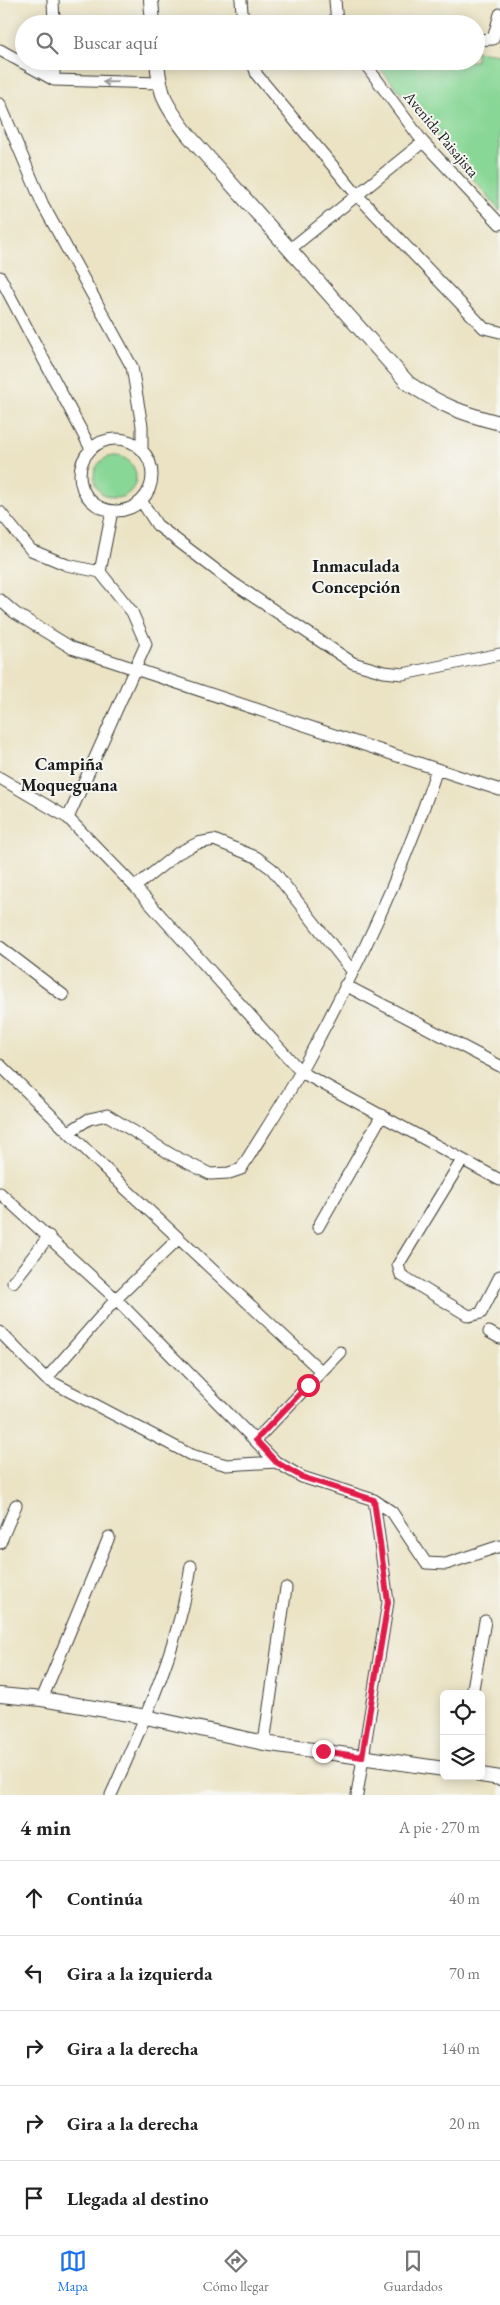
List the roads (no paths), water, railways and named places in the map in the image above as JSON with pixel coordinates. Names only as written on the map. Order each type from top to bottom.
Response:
[{"type":"street","points":[[53,0],[54,15]]},
{"type":"street","points":[[151,0],[152,15]]},
{"type":"street","points":[[241,0],[242,15]]},
{"type":"street","points":[[334,0],[336,15]]},
{"type":"street","points":[[485,39],[493,39],[500,14]]},
{"type":"street","points":[[0,50],[15,58]]},
{"type":"street","points":[[36,70],[54,80],[159,83]]},
{"type":"street","points":[[54,70],[54,80]]},
{"type":"street","points":[[157,70],[159,83],[166,104],[189,136],[408,383],[431,399],[464,414],[500,422]]},
{"type":"street","points":[[255,70],[257,76],[357,195],[484,328],[500,332]]},
{"type":"street","name":"Avenida Paisajista","points":[[370,70],[423,142],[500,224]]},
{"type":"street","points":[[0,104],[43,205],[132,367],[142,426],[142,449]]},
{"type":"street","points":[[289,250],[423,142]]},
{"type":"street","points":[[0,277],[91,449]]},
{"type":"street","points":[[116,438],[132,442],[142,449],[149,458],[153,470],[153,482],[149,493],[142,502],[129,509],[112,512],[101,508],[91,501],[84,492],[80,481],[80,469],[84,458],[91,449],[100,442],[116,438]]},
{"type":"street","points":[[142,502],[157,525],[233,583],[353,663],[384,672],[403,674],[500,654]]},
{"type":"street","points":[[0,512],[31,550],[67,565],[100,572],[132,612],[146,644],[68,818]]},
{"type":"street","points":[[100,572],[112,512]]},
{"type":"street","points":[[0,600],[15,613],[72,648],[500,790]]},
{"type":"street","points":[[69,1132],[89,1119],[107,1115],[172,1156],[210,1174],[230,1173],[241,1169],[301,1072],[353,972],[420,824],[437,769]]},
{"type":"street","points":[[0,778],[68,818],[135,887],[301,1072],[500,1180]]},
{"type":"street","points":[[135,887],[178,853],[198,843],[214,840],[256,857],[272,869],[353,972]]},
{"type":"street","points":[[0,947],[63,995]]},
{"type":"street","points":[[345,985],[500,1066]]},
{"type":"street","points":[[0,1065],[179,1238],[321,1371]]},
{"type":"street","points":[[318,1226],[382,1115]]},
{"type":"street","points":[[462,1160],[398,1265],[398,1270],[401,1276],[469,1316],[480,1313],[500,1276]]},
{"type":"street","points":[[0,1193],[49,1236],[116,1300],[276,1462],[302,1477],[374,1500],[392,1512],[426,1562],[446,1564],[500,1546]]},
{"type":"street","points":[[13,1282],[49,1236]]},
{"type":"street","points":[[46,1379],[116,1300],[179,1238]]},
{"type":"street","points":[[0,1332],[46,1379],[191,1456],[227,1465],[276,1462]]},
{"type":"street","points":[[489,1332],[500,1338]]},
{"type":"street","points":[[256,1440],[340,1352]]},
{"type":"street","points":[[357,1795],[388,1602],[374,1500]]},
{"type":"street","points":[[0,1543],[16,1505]]},
{"type":"street","points":[[42,1699],[109,1537]]},
{"type":"street","points":[[111,1795],[146,1717],[179,1625],[186,1601],[191,1566]]},
{"type":"street","points":[[264,1743],[286,1588]]},
{"type":"street","points":[[473,1690],[485,1621]]},
{"type":"street","points":[[0,1694],[42,1699],[146,1717],[264,1743],[440,1768]]},
{"type":"street","points":[[485,1776],[500,1778]]},
{"type":"district","name":"Inmaculada Concepción","points":[[356,576]]},
{"type":"district","name":"Campiña Moqueguana","points":[[69,774]]}]
